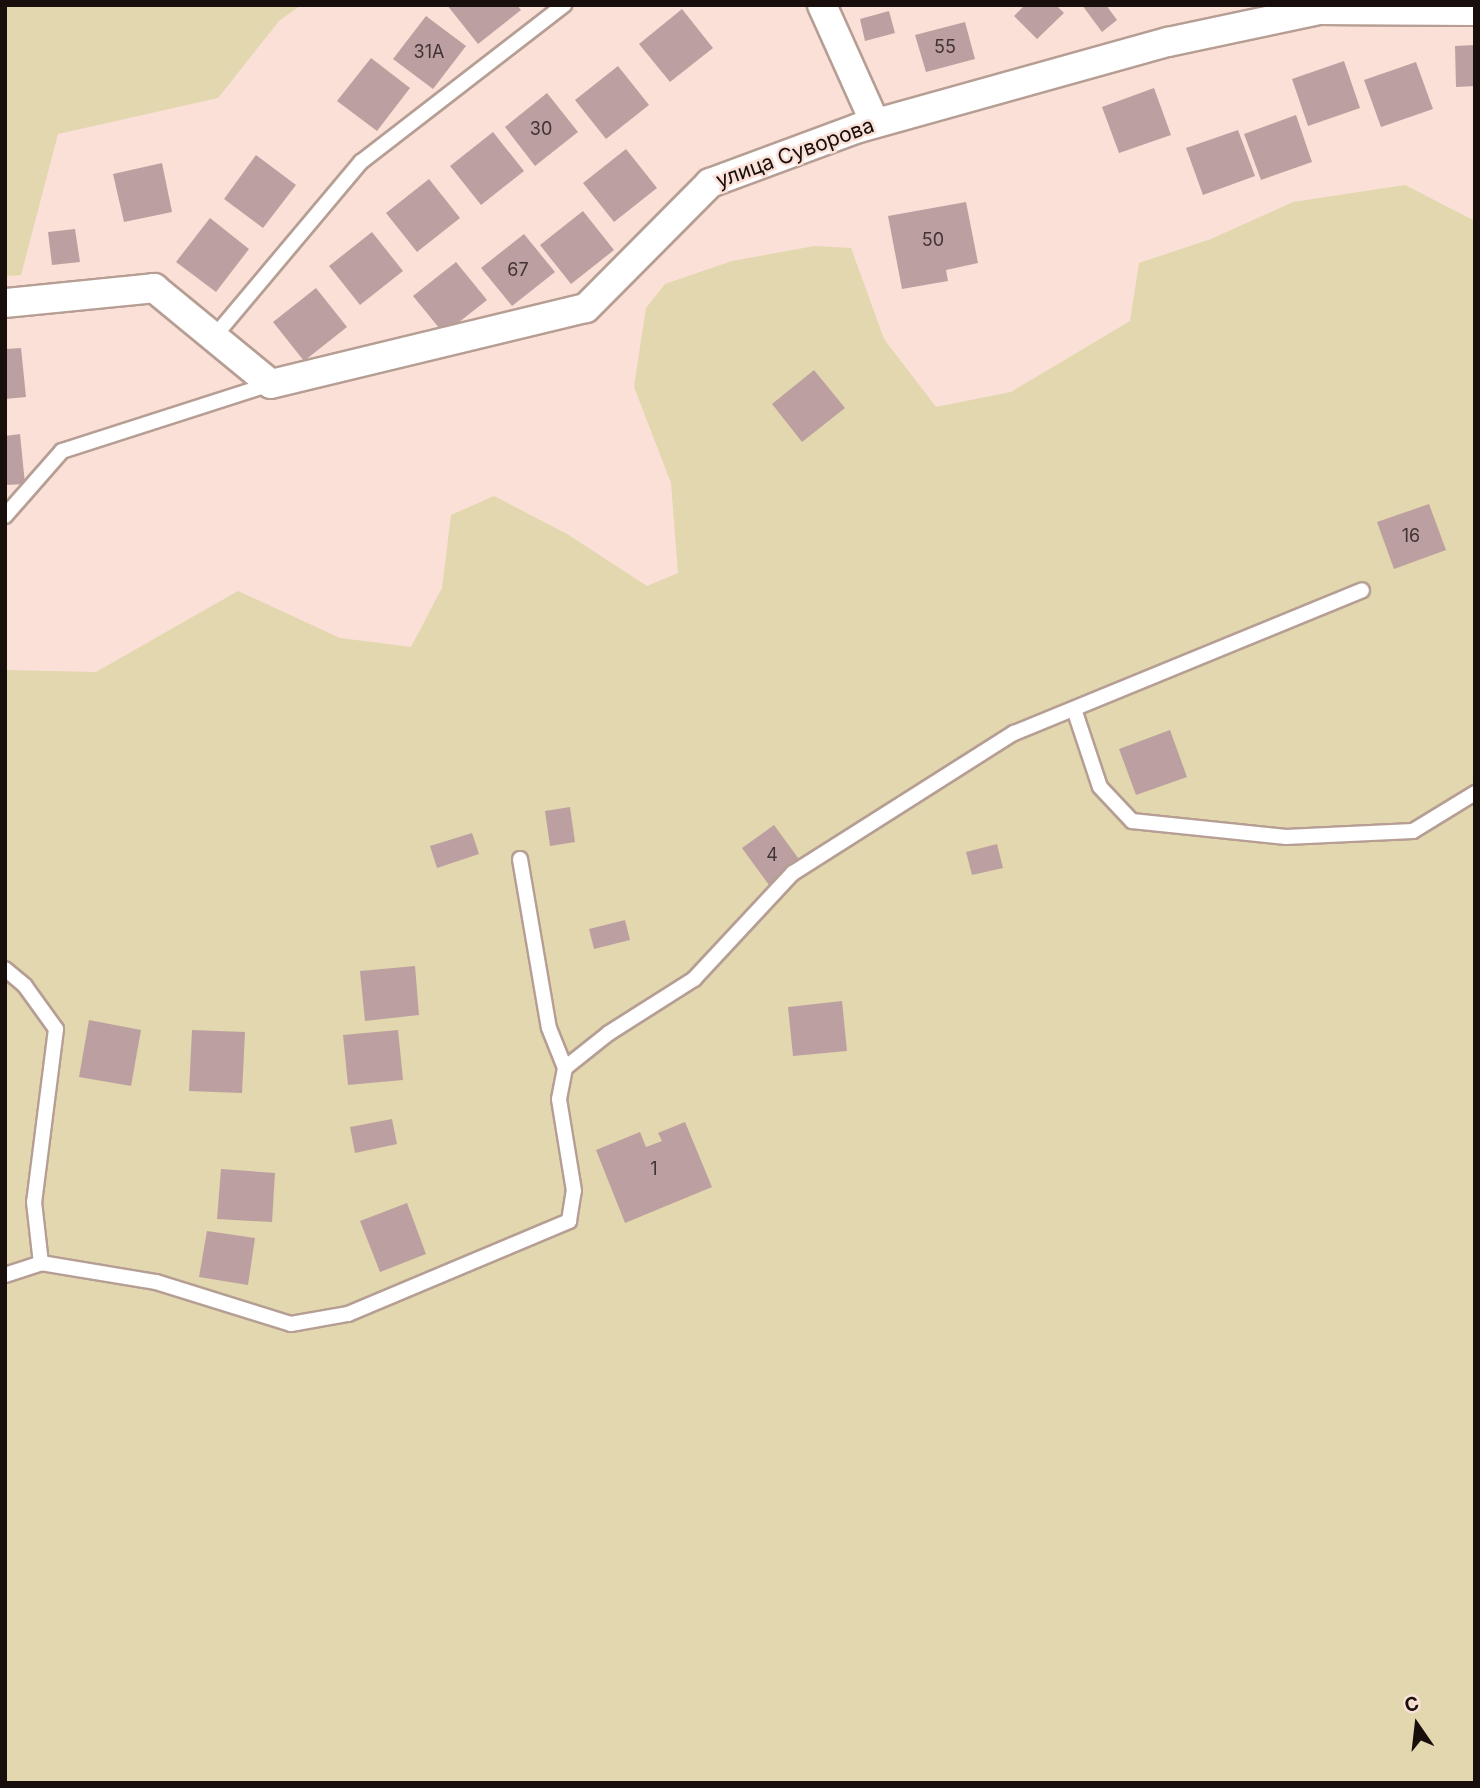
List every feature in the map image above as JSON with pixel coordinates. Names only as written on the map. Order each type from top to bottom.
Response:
[{"type":"street","points":[[822,5],[875,123]]},
{"type":"street","name":"улица Суворова","points":[[271,384],[586,308],[710,183],[875,123],[1168,43],[1318,10],[1475,10]]},
{"type":"street","points":[[5,303],[154,288],[271,384]]},
{"type":"lane","points":[[215,337],[361,162],[564,5]]},
{"type":"lane","points":[[5,516],[62,451],[271,384]]},
{"type":"lane","points":[[565,1068],[610,1033],[695,979],[793,873],[1014,733],[1362,590]]},
{"type":"lane","points":[[1074,709],[1100,787],[1132,821],[1286,836],[1413,831],[1475,793]]},
{"type":"lane","points":[[5,1275],[41,1263],[156,1282],[290,1325],[348,1314],[569,1222],[574,1191],[559,1099],[565,1068],[550,1028],[520,859]]},
{"type":"lane","points":[[5,969],[24,986],[56,1029],[34,1202],[41,1263]]},
{"type":"shaded area","points":[[5,5],[301,5],[279,21],[218,98],[58,134],[21,275],[5,276]]},
{"type":"shaded area","points":[[1405,185],[1475,221],[1475,1783],[5,1783],[5,670],[96,672],[238,591],[340,638],[411,647],[442,588],[451,515],[494,496],[567,534],[647,586],[678,573],[671,483],[634,387],[646,308],[665,284],[732,261],[815,246],[851,248],[884,339],[936,407],[1011,392],[1130,321],[1139,263],[1211,239],[1293,202]]},
{"type":"building","points":[[447,5],[517,5],[521,10],[478,44]]},
{"type":"building","points":[[1025,5],[1056,5],[1064,13],[1037,39],[1014,16]]},
{"type":"building","points":[[1082,5],[1106,5],[1117,20],[1102,32]]},
{"type":"building","points":[[682,9],[713,48],[670,82],[639,44]]},
{"type":"building","points":[[889,11],[895,33],[865,41],[860,19]]},
{"type":"building","points":[[426,16],[466,46],[433,89],[393,59]]},
{"type":"building","points":[[965,22],[975,59],[926,72],[915,35]]},
{"type":"building","points":[[1475,45],[1475,86],[1456,87],[1455,46]]},
{"type":"building","points":[[371,58],[410,88],[377,131],[337,101]]},
{"type":"building","points":[[1344,61],[1360,108],[1308,126],[1292,79]]},
{"type":"building","points":[[1416,62],[1433,109],[1381,127],[1364,80]]},
{"type":"building","points":[[618,66],[649,105],[606,139],[575,100]]},
{"type":"building","points":[[1154,88],[1171,135],[1119,153],[1102,107]]},
{"type":"building","points":[[547,93],[578,132],[535,166],[505,127]]},
{"type":"building","points":[[1296,115],[1312,162],[1261,180],[1244,134]]},
{"type":"building","points":[[1238,130],[1255,176],[1203,195],[1186,148]]},
{"type":"building","points":[[493,132],[524,171],[481,205],[450,166]]},
{"type":"building","points":[[626,149],[657,188],[614,222],[583,183]]},
{"type":"building","points":[[256,155],[296,185],[263,228],[224,199]]},
{"type":"building","points":[[162,163],[172,212],[124,222],[113,174]]},
{"type":"building","points":[[429,179],[460,218],[417,252],[386,213]]},
{"type":"building","points":[[966,202],[978,263],[946,270],[948,281],[902,289],[888,216]]},
{"type":"building","points":[[583,211],[614,250],[571,284],[540,245]]},
{"type":"building","points":[[210,218],[249,249],[216,292],[176,262]]},
{"type":"building","points":[[75,229],[80,262],[52,265],[48,232]]},
{"type":"building","points":[[372,232],[403,271],[360,305],[329,266]]},
{"type":"building","points":[[524,234],[555,272],[512,306],[481,268]]},
{"type":"building","points":[[456,262],[487,300],[444,334],[413,296]]},
{"type":"building","points":[[316,288],[347,327],[304,361],[273,322]]},
{"type":"building","points":[[21,348],[26,397],[5,399],[5,349]]},
{"type":"building","points":[[814,370],[845,408],[802,442],[772,404]]},
{"type":"building","points":[[20,434],[25,484],[5,485],[5,436]]},
{"type":"building","points":[[1429,504],[1446,550],[1394,569],[1377,522]]},
{"type":"building","points":[[1170,730],[1187,777],[1136,795],[1119,749]]},
{"type":"building","points":[[570,807],[575,842],[550,846],[545,811]]},
{"type":"building","points":[[774,825],[801,862],[769,885],[742,848]]},
{"type":"building","points":[[472,833],[479,854],[437,868],[430,846]]},
{"type":"building","points":[[997,844],[1003,868],[972,875],[966,852]]},
{"type":"building","points":[[625,920],[630,940],[594,949],[589,929]]},
{"type":"building","points":[[415,966],[419,1015],[365,1021],[360,971]]},
{"type":"building","points":[[842,1001],[847,1051],[793,1056],[788,1007]]},
{"type":"building","points":[[89,1020],[141,1030],[131,1086],[79,1077]]},
{"type":"building","points":[[192,1030],[245,1032],[242,1093],[189,1091]]},
{"type":"building","points":[[398,1030],[403,1080],[348,1085],[343,1035]]},
{"type":"building","points":[[392,1119],[397,1144],[355,1153],[350,1127]]},
{"type":"building","points":[[685,1122],[712,1187],[625,1223],[596,1150],[640,1132],[646,1147],[662,1141],[658,1133]]},
{"type":"building","points":[[221,1169],[275,1173],[272,1222],[217,1219]]},
{"type":"building","points":[[407,1203],[426,1254],[380,1272],[360,1221]]},
{"type":"building","points":[[207,1231],[255,1238],[248,1285],[199,1277]]}]
